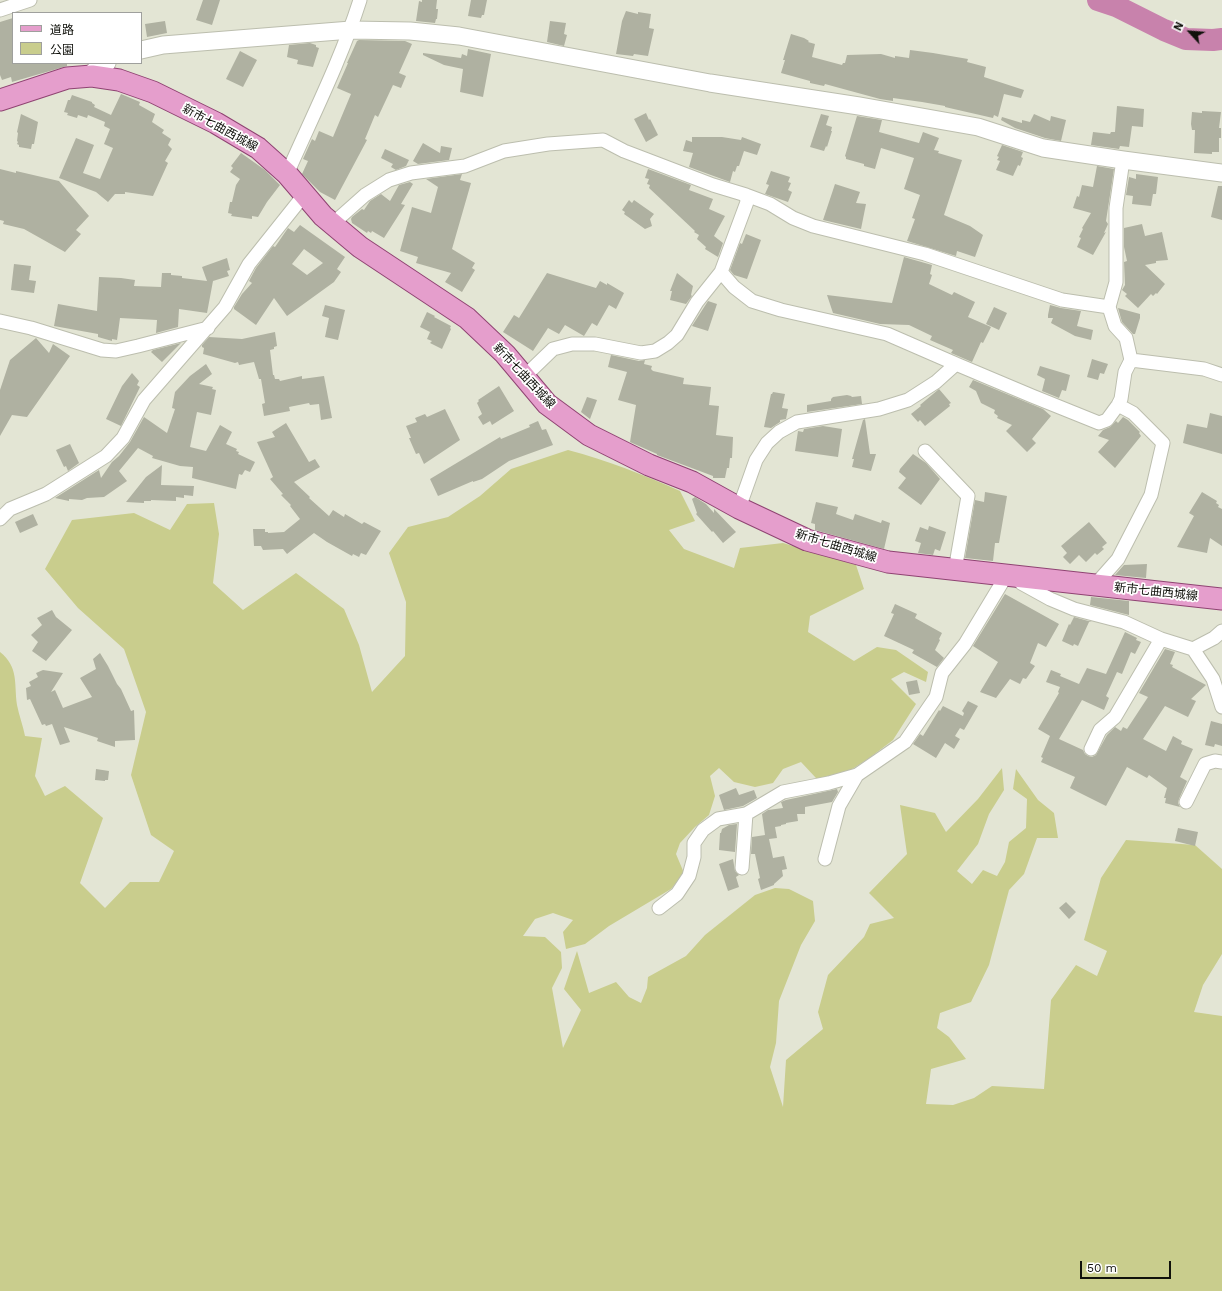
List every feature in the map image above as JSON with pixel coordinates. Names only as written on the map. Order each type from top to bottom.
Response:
[{"type":"main road","name":"新市七曲西城線","points":[[0,100],[67,78],[99,70],[119,80],[153,92],[216,123],[258,148],[287,174],[333,226],[360,247],[467,318],[505,354],[547,404],[589,435],[649,465],[692,482],[739,508],[807,540],[888,562],[1222,600]]},
{"type":"street","points":[[0,10],[30,0]]},
{"type":"street","points":[[287,174],[351,30],[360,0]]},
{"type":"street","points":[[142,50],[163,45],[351,30],[410,31],[459,36],[710,83],[859,106],[978,127],[1043,148],[1222,173]]},
{"type":"street","points":[[333,226],[338,219],[365,195],[389,180],[411,174],[465,166],[504,151],[548,144],[603,140],[624,151],[713,185],[770,204],[793,218],[813,226],[925,254],[1062,300],[1109,307]]},
{"type":"street","points":[[721,272],[734,287],[752,301],[781,310],[887,334],[1099,423],[1107,420],[1118,405],[1121,399],[1125,372],[1131,360],[1126,338],[1115,326],[1109,307],[1116,282],[1116,208],[1124,160]]},
{"type":"street","points":[[0,519],[10,509],[46,494],[106,456],[123,438],[144,400],[225,307],[249,264],[304,195]]},
{"type":"street","points":[[524,377],[553,349],[572,344],[595,344],[641,352],[655,351],[668,343],[677,335],[697,302],[721,272],[747,202],[746,195]]},
{"type":"street","points":[[0,321],[31,328],[102,350],[116,351],[208,328]]},
{"type":"street","points":[[1131,360],[1204,369],[1222,375]]},
{"type":"street","points":[[739,508],[756,460],[767,443],[779,432],[797,422],[879,409],[908,400],[936,382],[956,364]]},
{"type":"street","points":[[1095,586],[1118,559],[1151,495],[1162,443],[1133,413],[1118,405]]},
{"type":"street","points":[[925,451],[968,496],[955,570]]},
{"type":"street","points":[[659,908],[677,894],[689,876],[694,857],[694,843],[703,830],[718,819],[746,814],[782,792],[829,783],[857,775],[906,742],[936,697],[942,673],[965,644],[1012,577],[1050,600],[1124,622],[1161,639],[1193,649],[1213,679],[1222,707]]},
{"type":"street","points":[[1193,649],[1219,637]]},
{"type":"street","points":[[1091,749],[1100,730],[1115,717],[1161,639]]},
{"type":"street","points":[[1186,802],[1205,764],[1215,761],[1222,762]]},
{"type":"street","points":[[825,859],[839,806],[857,775]]},
{"type":"street","points":[[742,868],[746,814]]},
{"type":"green space","points":[[568,450],[625,468],[680,491],[695,521],[669,530],[684,549],[734,568],[740,548],[783,543],[856,565],[864,589],[810,616],[808,632],[854,661],[877,647],[896,650],[928,672],[926,682],[904,672],[891,679],[916,704],[893,740],[868,759],[838,778],[816,778],[801,762],[783,769],[773,783],[755,787],[734,782],[719,768],[710,776],[715,796],[709,815],[680,843],[676,854],[684,873],[671,889],[609,926],[585,944],[566,949],[563,932],[573,920],[553,913],[535,919],[523,936],[545,937],[561,952],[562,968],[552,988],[563,1048],[581,1010],[564,989],[577,951],[589,993],[616,982],[629,997],[641,1003],[647,988],[648,977],[686,956],[705,935],[755,895],[775,888],[789,889],[813,901],[815,921],[801,945],[779,1001],[776,1043],[770,1067],[783,1107],[786,1060],[823,1029],[818,1012],[828,975],[864,937],[870,924],[894,918],[869,893],[907,854],[900,805],[935,813],[946,832],[978,799],[1002,768],[1004,790],[989,814],[978,844],[957,871],[972,884],[983,870],[997,876],[1005,862],[1009,842],[1026,828],[1027,799],[1013,789],[1016,769],[1038,800],[1054,813],[1058,838],[1037,838],[1024,874],[1009,890],[989,965],[971,1002],[940,1013],[937,1028],[949,1037],[966,1059],[931,1069],[926,1104],[953,1105],[974,1098],[992,1086],[1044,1089],[1051,1000],[1076,965],[1097,976],[1107,951],[1084,940],[1101,878],[1126,840],[1195,845],[1222,869],[1222,954],[1203,985],[1194,1012],[1222,1016],[1222,1291],[0,1291],[0,652],[6,658],[13,670],[17,705],[25,736],[42,738],[35,776],[45,796],[65,786],[103,818],[80,883],[105,908],[130,882],[159,882],[174,851],[151,835],[131,775],[146,712],[124,649],[78,608],[45,569],[72,520],[134,513],[170,530],[187,504],[214,503],[219,534],[213,583],[243,610],[296,573],[344,609],[359,645],[372,692],[405,656],[406,602],[389,553],[408,527],[448,517],[480,496],[511,469]]},
{"type":"building","points":[[203,0],[220,0],[212,25],[196,20]]},
{"type":"building","points":[[422,0],[437,0],[436,9],[438,9],[435,23],[416,21],[419,1],[422,2]]},
{"type":"building","points":[[471,0],[487,0],[484,15],[482,15],[481,18],[468,16]]},
{"type":"building","points":[[626,11],[638,14],[638,12],[651,14],[649,28],[654,29],[648,56],[616,54],[622,21]]},
{"type":"building","points":[[12,18],[12,64],[67,64],[67,66],[12,82],[11,77],[2,80],[0,75],[0,22]]},
{"type":"building","points":[[165,21],[167,33],[147,37],[145,24]]},
{"type":"building","points":[[550,21],[566,23],[564,34],[567,35],[564,46],[547,42]]},
{"type":"building","points":[[791,34],[804,38],[809,41],[808,42],[815,44],[812,57],[842,65],[845,63],[847,55],[881,54],[895,58],[895,56],[909,58],[910,50],[933,53],[968,59],[967,62],[986,67],[984,77],[1024,90],[1021,98],[1004,94],[998,117],[994,115],[993,118],[945,106],[893,98],[893,101],[880,99],[825,84],[824,86],[810,83],[810,81],[781,73],[785,60],[783,60]]},
{"type":"building","points":[[357,41],[405,41],[412,44],[399,73],[406,76],[401,88],[393,85],[378,117],[375,115],[365,139],[367,140],[335,200],[320,192],[302,174],[308,161],[303,159],[312,139],[315,141],[319,131],[333,137],[351,94],[337,88]]},
{"type":"building","points":[[310,43],[319,48],[313,67],[297,64],[298,60],[287,57],[289,45]]},
{"type":"building","points":[[468,49],[491,54],[483,97],[460,92],[463,69],[444,65],[423,55],[423,53],[461,58],[462,54],[467,56]]},
{"type":"building","points":[[240,51],[257,60],[243,87],[226,79]]},
{"type":"building","points":[[121,94],[140,102],[139,105],[155,114],[152,122],[164,130],[162,133],[171,139],[168,145],[172,149],[165,161],[168,163],[153,196],[125,192],[125,194],[115,194],[108,202],[96,192],[59,178],[76,138],[94,145],[83,173],[100,179],[113,148],[104,144],[110,129],[104,126],[105,122],[88,115],[87,118],[78,115],[77,118],[67,115],[68,113],[64,112],[68,100],[70,100],[72,95],[92,102],[95,105],[94,107],[111,115]]},
{"type":"building","points":[[1117,106],[1144,109],[1143,127],[1132,126],[1129,147],[1120,146],[1119,149],[1091,145],[1093,132],[1110,134],[1111,132],[1115,132]]},
{"type":"building","points":[[1202,111],[1221,112],[1219,128],[1221,128],[1221,138],[1219,138],[1219,152],[1212,152],[1212,154],[1194,153],[1195,130],[1192,130],[1191,124],[1192,112],[1202,113]]},
{"type":"building","points":[[646,113],[658,135],[646,142],[634,119]]},
{"type":"building","points":[[21,114],[38,122],[34,144],[32,144],[31,149],[19,147],[17,144],[17,132]]},
{"type":"building","points":[[821,114],[829,116],[826,125],[832,127],[827,147],[826,146],[824,151],[810,147]]},
{"type":"building","points":[[1034,114],[1050,121],[1051,116],[1066,120],[1061,141],[1045,138],[1015,128],[1001,120],[1002,117],[1022,123],[1022,120],[1030,122]]},
{"type":"building","points":[[857,116],[882,120],[879,132],[919,143],[923,132],[939,138],[934,150],[939,151],[938,153],[962,160],[944,215],[970,226],[983,235],[975,257],[957,251],[956,256],[907,241],[915,219],[912,218],[920,195],[904,189],[914,158],[881,148],[875,169],[846,159],[845,156]]},
{"type":"building","points":[[692,137],[722,137],[741,140],[742,137],[761,144],[757,155],[744,151],[739,166],[737,166],[735,172],[733,171],[730,182],[689,167],[693,153],[683,151],[686,140],[692,142]]},
{"type":"building","points":[[423,143],[440,153],[441,146],[452,148],[449,160],[418,164],[413,161]]},
{"type":"building","points":[[1002,145],[1023,152],[1021,157],[1023,158],[1020,166],[1018,165],[1013,176],[996,170],[1000,161],[997,160],[999,157],[997,156]]},
{"type":"building","points":[[385,149],[409,160],[406,166],[396,170],[391,167],[393,164],[381,158]]},
{"type":"building","points":[[241,153],[265,170],[280,185],[258,217],[252,216],[252,219],[231,216],[232,214],[228,213],[236,185],[240,179],[230,172],[233,168],[231,166]]},
{"type":"building","points":[[1097,166],[1114,169],[1106,221],[1108,224],[1104,233],[1106,232],[1093,255],[1077,247],[1081,238],[1079,237],[1083,229],[1082,228],[1091,213],[1073,208],[1077,196],[1079,197],[1082,185],[1093,187]]},
{"type":"building","points":[[0,169],[16,173],[16,171],[59,181],[89,216],[76,230],[81,234],[65,252],[24,229],[3,224],[4,221],[0,220]]},
{"type":"building","points":[[648,169],[691,185],[689,190],[713,199],[709,209],[725,216],[714,236],[723,243],[718,257],[705,249],[706,247],[697,239],[699,235],[694,232],[695,231],[649,188],[650,185],[647,184],[649,179],[645,178]]},
{"type":"building","points":[[771,171],[790,177],[788,182],[791,183],[788,190],[792,192],[788,202],[765,194],[769,185],[766,184]]},
{"type":"building","points":[[462,174],[460,180],[471,183],[452,249],[475,263],[472,268],[475,270],[462,292],[445,282],[451,273],[416,263],[418,257],[400,251],[412,207],[431,213],[438,187],[426,179]]},
{"type":"building","points":[[1136,174],[1158,177],[1156,194],[1153,194],[1151,206],[1132,204],[1133,196],[1126,195],[1129,177],[1136,179]]},
{"type":"building","points":[[410,182],[413,184],[401,204],[405,205],[384,238],[372,231],[371,233],[368,231],[367,233],[352,223],[352,217],[362,209],[364,210],[370,201],[381,194],[390,201],[399,185]]},
{"type":"building","points":[[835,184],[860,192],[856,203],[866,204],[861,229],[823,220]]},
{"type":"building","points":[[1218,186],[1222,186],[1222,220],[1211,217]]},
{"type":"building","points":[[629,200],[632,203],[634,200],[654,214],[650,219],[652,226],[645,229],[624,214],[625,212],[622,210]]},
{"type":"building","points":[[1142,224],[1145,236],[1162,232],[1168,260],[1156,261],[1156,263],[1145,265],[1165,284],[1157,294],[1156,293],[1153,296],[1151,294],[1138,308],[1125,296],[1127,294],[1122,290],[1125,285],[1124,262],[1127,261],[1124,247],[1124,228]]},
{"type":"building","points":[[300,225],[345,257],[337,269],[341,272],[334,282],[287,316],[274,298],[256,325],[234,309],[234,307],[242,294],[252,283],[249,281],[256,268],[273,246],[275,247],[288,228],[294,232]],"holes":[[[304,249],[323,263],[307,275],[292,264]]]},
{"type":"building","points":[[746,234],[761,240],[747,279],[734,275],[730,270],[740,243],[742,244]]},
{"type":"building","points":[[904,257],[932,265],[930,274],[932,275],[929,284],[952,295],[954,292],[975,302],[968,317],[991,327],[983,343],[981,342],[972,362],[951,353],[953,350],[930,340],[932,336],[909,325],[880,324],[833,313],[827,295],[892,303]]},
{"type":"building","points":[[227,258],[230,270],[227,271],[229,276],[213,281],[207,313],[179,309],[178,327],[156,333],[157,320],[120,318],[117,340],[112,339],[112,341],[98,337],[98,334],[54,326],[58,304],[97,311],[99,277],[135,280],[134,286],[161,287],[162,273],[171,273],[171,275],[182,276],[182,278],[207,281],[202,267]]},
{"type":"building","points":[[14,264],[31,266],[29,280],[36,281],[34,293],[11,290]]},
{"type":"building","points":[[547,273],[596,288],[600,281],[607,285],[607,283],[624,293],[616,309],[609,305],[597,326],[592,323],[584,336],[565,325],[559,334],[548,328],[533,351],[503,332],[514,315],[519,318]]},
{"type":"building","points":[[677,273],[693,286],[692,296],[686,304],[670,300],[672,291],[670,291]]},
{"type":"building","points":[[708,301],[717,304],[708,331],[692,326]]},
{"type":"building","points":[[325,305],[345,310],[338,340],[325,337],[329,318],[322,316]]},
{"type":"building","points":[[1050,305],[1081,311],[1077,326],[1093,330],[1091,340],[1075,336],[1051,323],[1053,318],[1048,318]]},
{"type":"building","points":[[994,307],[1007,313],[999,330],[986,324]]},
{"type":"building","points":[[1118,308],[1140,314],[1135,334],[1133,334],[1122,322]]},
{"type":"building","points":[[427,312],[451,326],[442,349],[430,343],[432,341],[427,339],[430,332],[420,327]]},
{"type":"building","points":[[275,332],[277,346],[270,350],[273,375],[275,379],[279,379],[280,381],[302,376],[302,379],[324,376],[332,418],[321,420],[319,404],[310,405],[309,403],[289,407],[290,411],[264,416],[262,404],[265,403],[261,379],[259,379],[254,362],[239,365],[238,362],[235,363],[203,354],[204,348],[202,345],[209,337],[242,339]]},
{"type":"building","points":[[36,338],[49,353],[53,344],[70,356],[27,417],[12,415],[0,436],[0,390],[10,360]]},
{"type":"building","points":[[181,343],[162,362],[151,352],[153,350]]},
{"type":"building","points":[[611,355],[639,361],[645,360],[644,364],[652,366],[651,369],[653,371],[684,378],[683,384],[711,387],[709,405],[719,406],[716,435],[733,437],[732,458],[730,458],[729,468],[727,468],[725,478],[713,478],[713,476],[657,455],[630,442],[636,405],[618,400],[627,372],[608,367]]},
{"type":"building","points":[[1092,359],[1108,364],[1104,374],[1100,373],[1098,380],[1087,377]]},
{"type":"building","points":[[206,364],[212,374],[199,384],[213,387],[212,389],[216,390],[211,415],[197,412],[190,447],[206,451],[220,425],[232,432],[226,444],[237,449],[236,451],[239,452],[238,454],[255,462],[250,472],[245,470],[242,475],[239,474],[236,489],[192,478],[193,467],[180,466],[152,458],[153,456],[138,448],[119,471],[127,481],[104,497],[87,498],[82,500],[69,499],[69,501],[55,498],[99,470],[101,478],[112,462],[130,442],[144,417],[167,433],[175,409],[172,408],[175,392],[190,376]]},
{"type":"building","points":[[1040,366],[1070,375],[1066,391],[1062,390],[1059,398],[1042,391],[1045,379],[1037,375]]},
{"type":"building","points":[[132,373],[139,381],[137,385],[140,387],[121,426],[106,419],[122,386]]},
{"type":"building","points":[[973,380],[1043,409],[1051,416],[1032,439],[1036,443],[1027,452],[1006,431],[1012,425],[997,418],[998,416],[994,413],[995,410],[981,403],[976,391],[969,387]]},
{"type":"building","points":[[499,386],[514,411],[492,425],[490,421],[483,425],[478,417],[482,414],[477,403],[479,401],[478,400]]},
{"type":"building","points":[[939,389],[951,403],[949,404],[950,406],[925,426],[920,420],[918,422],[911,414]]},
{"type":"building","points":[[773,392],[785,394],[782,408],[788,409],[786,419],[780,420],[780,422],[771,428],[764,427],[771,394]]},
{"type":"building","points":[[847,395],[852,397],[861,396],[862,404],[807,412],[807,405],[831,401],[833,397]]},
{"type":"building","points":[[587,397],[597,400],[590,419],[581,412]]},
{"type":"building","points":[[445,409],[460,440],[424,464],[419,453],[416,454],[409,438],[411,438],[406,426],[417,422],[415,418],[425,414],[427,417]]},
{"type":"building","points":[[1210,413],[1222,416],[1222,454],[1183,443],[1187,424],[1207,428]]},
{"type":"building","points":[[1123,417],[1140,432],[1139,433],[1141,436],[1115,468],[1098,452],[1109,440],[1098,436],[1103,430],[1110,427],[1116,421],[1118,423]]},
{"type":"building","points":[[865,419],[870,454],[876,454],[871,471],[852,467],[854,459],[852,459],[863,420]]},
{"type":"building","points":[[538,421],[542,430],[546,429],[553,445],[509,461],[482,479],[473,481],[438,496],[430,479],[500,437],[501,439],[530,427],[529,425]]},
{"type":"building","points":[[286,423],[309,462],[315,459],[320,467],[294,482],[329,516],[333,510],[344,517],[345,514],[362,524],[364,522],[381,531],[366,555],[361,553],[359,557],[353,554],[352,556],[314,533],[287,554],[283,549],[263,550],[261,546],[254,546],[253,529],[265,529],[265,532],[268,533],[284,532],[300,519],[290,506],[291,505],[281,495],[283,494],[270,479],[273,477],[257,442],[275,437],[272,432]]},
{"type":"building","points":[[823,426],[842,429],[838,457],[795,451],[798,431],[803,432],[804,429]]},
{"type":"building","points":[[70,444],[79,463],[68,471],[66,466],[64,467],[56,450]]},
{"type":"building","points":[[913,454],[926,463],[940,479],[921,505],[898,488],[906,478],[899,472],[900,469]]},
{"type":"building","points":[[162,465],[161,485],[194,486],[193,496],[184,495],[184,498],[176,497],[176,501],[151,500],[144,501],[144,503],[126,502],[146,477]]},
{"type":"building","points":[[985,492],[1007,496],[999,543],[995,543],[993,561],[965,558],[975,500],[984,502]]},
{"type":"building","points":[[1202,492],[1217,501],[1216,503],[1219,505],[1218,507],[1222,509],[1222,546],[1210,538],[1207,553],[1177,547],[1194,516],[1189,513]]},
{"type":"building","points":[[695,497],[706,504],[714,513],[714,509],[736,532],[723,543],[696,514],[697,513],[692,499]]},
{"type":"building","points":[[816,502],[838,507],[836,514],[853,520],[855,514],[881,523],[882,520],[890,523],[884,549],[815,530],[815,524],[811,523]]},
{"type":"building","points":[[33,514],[38,525],[20,533],[15,522]]},
{"type":"building","points":[[1089,522],[1107,543],[1102,547],[1104,549],[1097,555],[1095,553],[1086,562],[1079,555],[1070,564],[1063,557],[1067,553],[1061,546]]},
{"type":"building","points":[[929,526],[946,532],[940,551],[935,549],[933,555],[918,553],[921,543],[915,541],[920,527],[928,530]]},
{"type":"building","points":[[1147,564],[1146,578],[1115,575],[1124,565]]},
{"type":"building","points":[[1005,594],[1059,624],[1046,647],[1038,643],[1030,663],[1035,666],[1026,679],[1023,678],[1020,684],[1010,679],[996,698],[980,692],[998,662],[973,646]]},
{"type":"building","points":[[1091,597],[1129,601],[1129,615],[1090,605]]},
{"type":"building","points":[[895,604],[917,614],[915,618],[942,633],[935,650],[944,658],[937,667],[912,653],[914,650],[884,636],[894,614],[891,613]]},
{"type":"building","points":[[52,610],[56,617],[72,630],[46,661],[32,651],[38,642],[31,635],[42,625],[37,618]]},
{"type":"building","points":[[1074,617],[1092,622],[1089,622],[1078,646],[1074,644],[1073,646],[1062,641],[1069,624],[1070,625]]},
{"type":"building","points":[[1125,632],[1137,638],[1136,640],[1141,642],[1135,654],[1131,652],[1122,674],[1117,672],[1106,696],[1109,698],[1104,710],[1082,700],[1059,739],[1083,750],[1088,756],[1092,757],[1096,755],[1107,735],[1115,727],[1121,731],[1123,727],[1127,729],[1148,697],[1139,693],[1165,649],[1175,652],[1170,664],[1173,665],[1172,667],[1206,685],[1191,699],[1196,701],[1188,717],[1165,706],[1143,739],[1166,751],[1173,736],[1182,741],[1181,744],[1193,749],[1180,777],[1187,781],[1179,799],[1178,803],[1180,807],[1165,803],[1166,798],[1164,798],[1167,788],[1149,775],[1147,778],[1127,767],[1106,806],[1070,788],[1075,777],[1041,762],[1043,758],[1041,757],[1050,736],[1038,729],[1059,693],[1060,687],[1046,682],[1051,670],[1061,674],[1060,676],[1079,684],[1087,668],[1106,674]]},
{"type":"building","points":[[100,653],[121,689],[131,711],[134,710],[135,740],[115,741],[115,747],[97,741],[98,738],[64,727],[70,742],[60,745],[52,724],[46,726],[45,724],[42,725],[30,699],[27,700],[26,688],[31,686],[29,682],[38,677],[36,673],[43,670],[63,673],[51,692],[55,690],[63,708],[92,697],[80,678],[96,669],[93,659]]},
{"type":"building","points":[[917,680],[920,693],[909,695],[906,682]]},
{"type":"building","points":[[968,701],[978,706],[964,730],[960,728],[955,736],[960,739],[954,749],[945,743],[936,758],[913,744],[920,734],[923,736],[943,706],[963,716],[964,713],[962,711]]},
{"type":"building","points":[[1211,721],[1222,724],[1222,746],[1215,744],[1214,747],[1205,745]]},
{"type":"building","points":[[96,769],[109,771],[108,780],[95,780]]},
{"type":"building","points":[[736,788],[739,795],[754,790],[757,798],[743,806],[724,810],[719,795]]},
{"type":"building","points":[[837,789],[838,792],[832,802],[805,807],[805,814],[797,814],[798,821],[775,827],[777,838],[769,839],[773,858],[784,856],[787,869],[782,870],[783,876],[774,885],[761,890],[755,854],[751,854],[752,837],[765,835],[762,814],[768,810],[783,808],[781,802],[786,800]]},
{"type":"building","points":[[737,824],[735,852],[719,850],[720,833],[722,829],[729,825]]},
{"type":"building","points":[[1178,828],[1198,832],[1195,846],[1175,841]]},
{"type":"building","points":[[733,859],[735,871],[739,875],[736,877],[739,887],[728,891],[719,864]]},
{"type":"building","points":[[1066,902],[1076,912],[1069,919],[1059,908]]},
{"type":"waterway","points":[[1098,0],[1116,6],[1164,30],[1186,39],[1222,39]]}]
